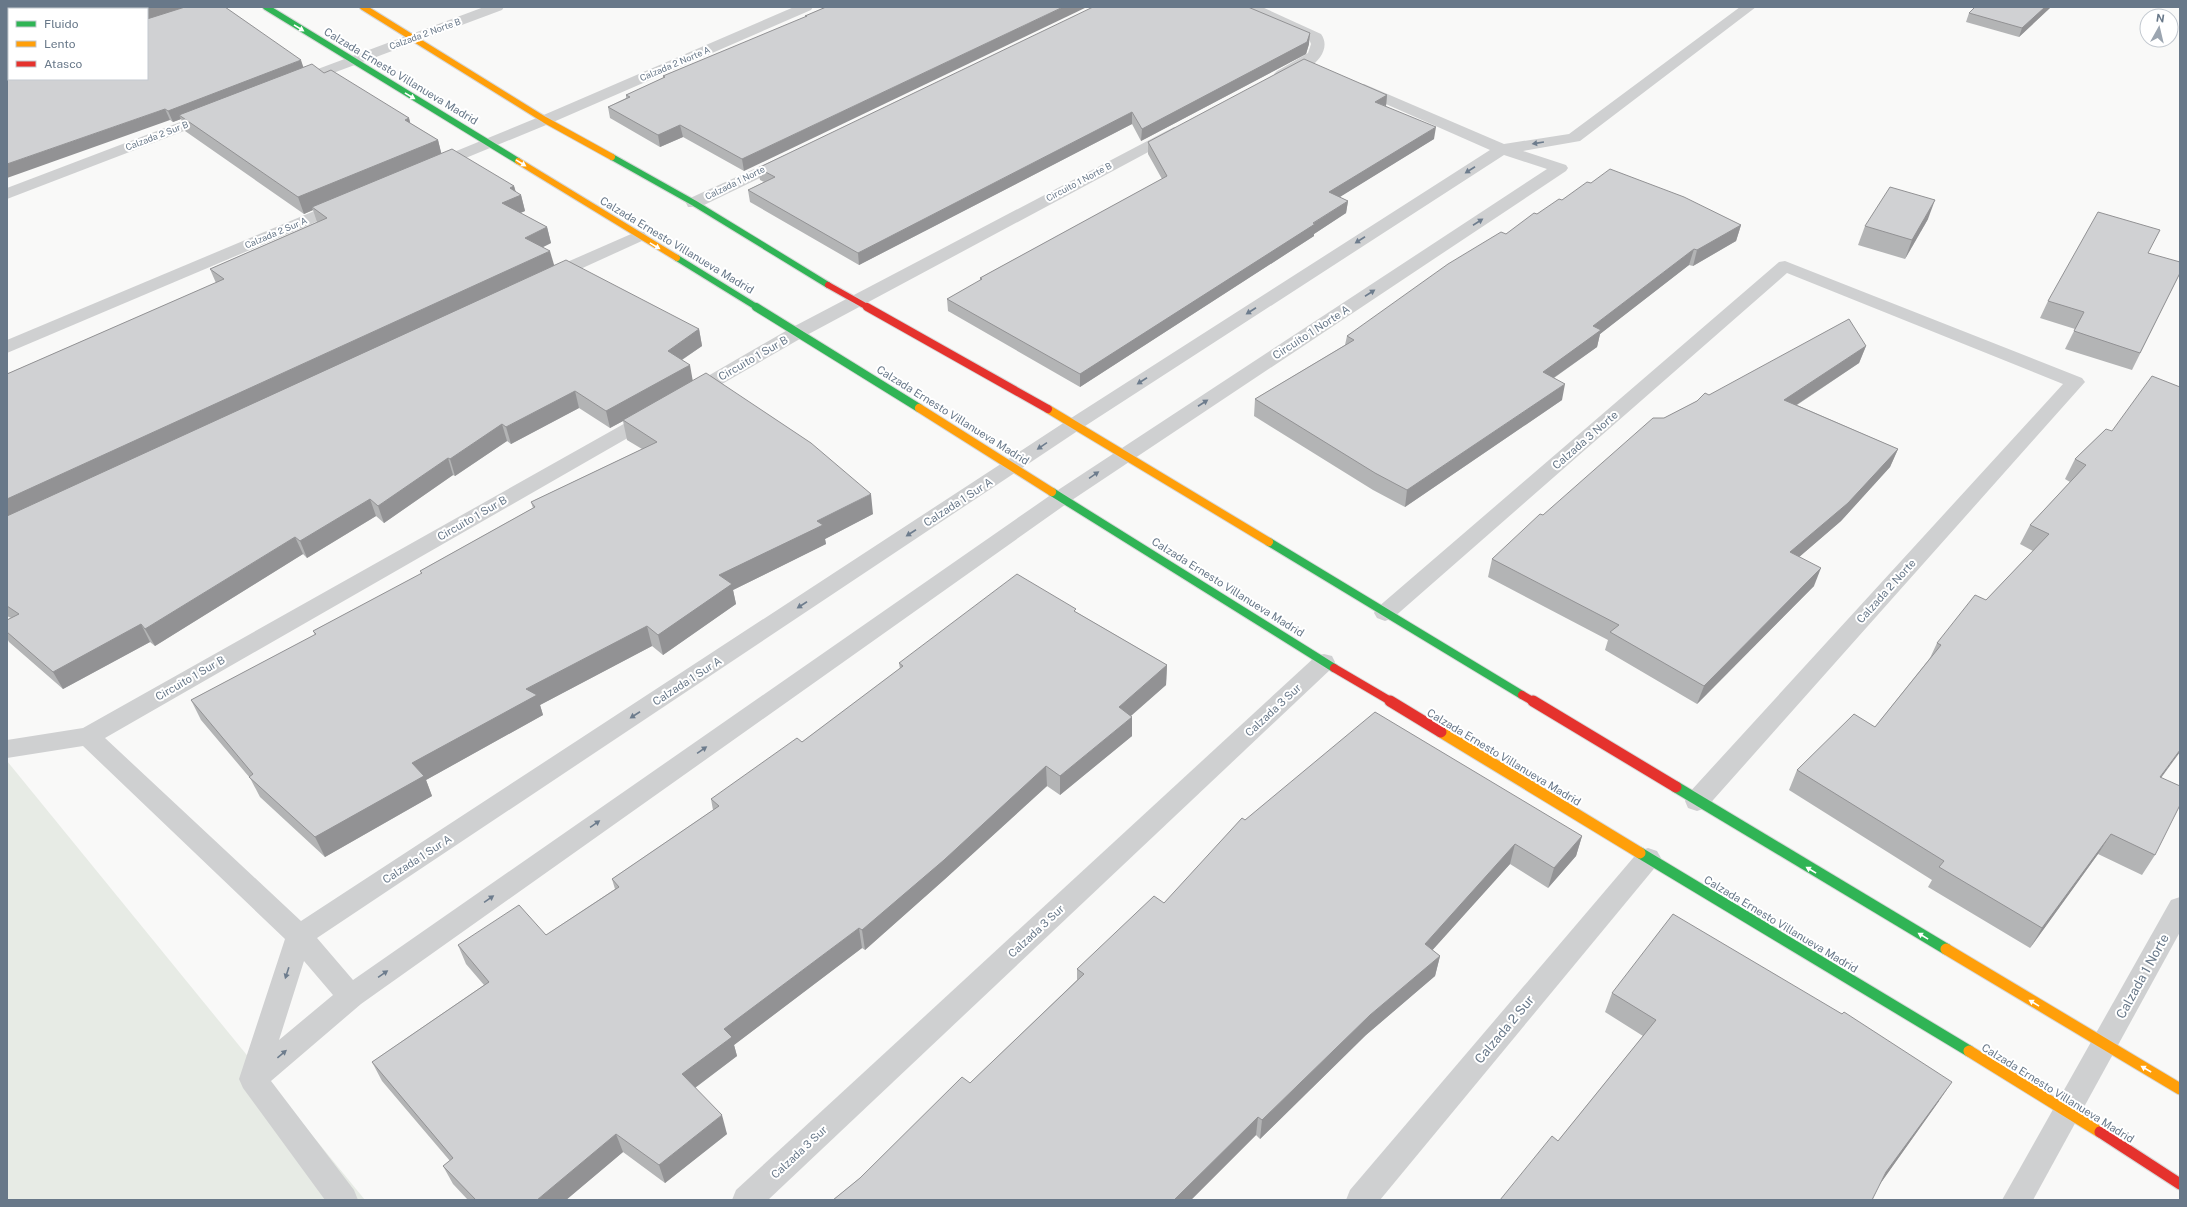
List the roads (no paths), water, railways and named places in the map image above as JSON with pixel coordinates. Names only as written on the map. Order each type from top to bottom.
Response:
[{"type":"street","name":"Calzada Ernesto Villanueva Madrid","points":[[266,7],[638,236],[798,332],[1324,662],[2069,1113],[2180,1184]]},
{"type":"street","points":[[363,7],[545,120],[694,203],[856,302],[1075,424],[1697,801],[2180,1089]]},
{"type":"street","name":"Calzada 2 Norte B","points":[[352,60],[497,7]]},
{"type":"street","name":"Calzada 2 Norte A","points":[[545,120],[806,7]]},
{"type":"street","points":[[1250,7],[1316,37],[1320,43],[1319,50],[1312,58],[1267,82]]},
{"type":"street","points":[[1075,424],[1502,149],[1574,138],[1749,7]]},
{"type":"street","points":[[279,89],[352,60]]},
{"type":"street","points":[[1302,63],[1323,72]]},
{"type":"street","points":[[1345,81],[1502,149],[1560,168],[1574,138]]},
{"type":"street","name":"Calzada 2 Sur B","points":[[7,194],[227,109]]},
{"type":"street","points":[[415,174],[545,120]]},
{"type":"street","name":"Circuito 1 Norte B","points":[[856,302],[1190,123]]},
{"type":"street","name":"Calzada 1 Norte","points":[[694,203],[801,152]]},
{"type":"street","name":"Circuito 1 Norte A","points":[[1062,497],[1560,168]]},
{"type":"street","name":"Calzada 2 Sur A","points":[[7,347],[356,198]]},
{"type":"street","points":[[530,286],[638,236]]},
{"type":"street","name":"Calzada 3 Norte","points":[[1385,613],[1785,266],[2075,382]]},
{"type":"street","name":"Circuito 1 Sur B","points":[[88,736],[798,332],[856,302]]},
{"type":"street","name":"Calzada 2 Norte","points":[[1697,801],[2075,382]]},
{"type":"street","name":"Calzada 1 Sur A","points":[[299,936],[1075,424]]},
{"type":"street","points":[[253,1079],[351,996],[1062,497]]},
{"type":"street","name":"Calzada 3 Sur","points":[[748,1200],[1324,662]]},
{"type":"street","points":[[7,749],[88,736],[299,936],[351,996]]},
{"type":"street","name":"Calzada 2 Sur","points":[[1361,1200],[1648,858]]},
{"type":"street","name":"Calzada 1 Norte","points":[[2018,1200],[2069,1113],[2103,1044],[2180,908]]},
{"type":"street","points":[[253,1079],[299,936]]},
{"type":"street","points":[[253,1079],[343,1200]]}]
